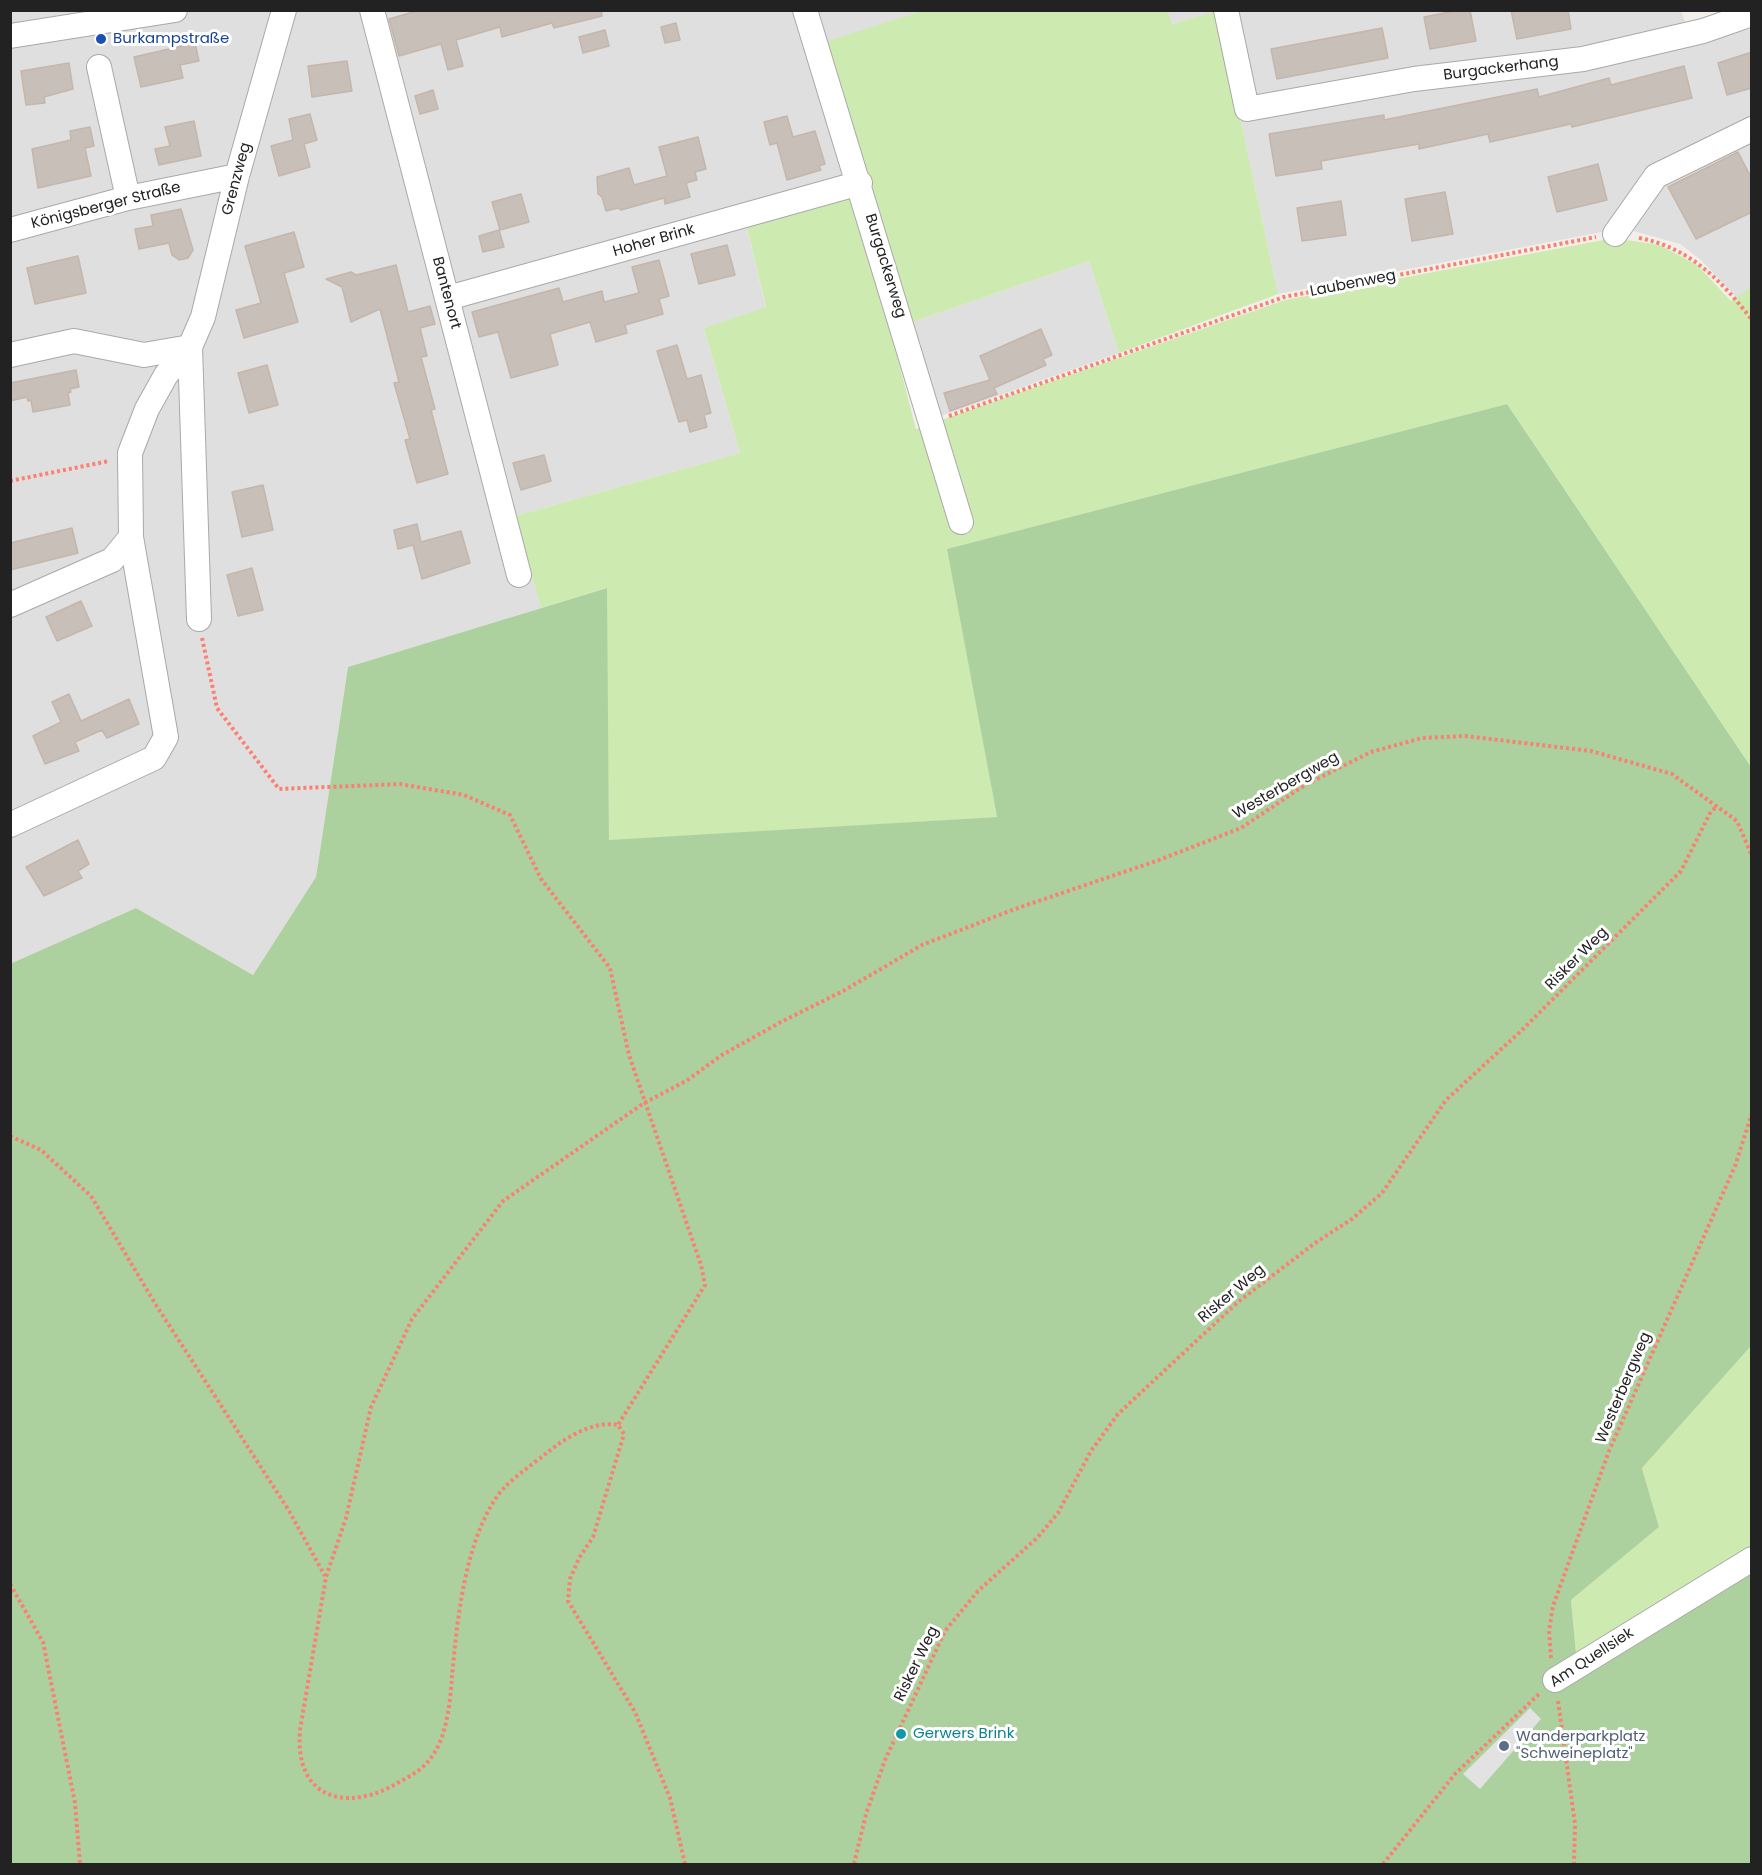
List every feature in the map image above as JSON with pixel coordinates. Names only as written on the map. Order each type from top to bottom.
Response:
[{"type":"street","points":[[10,36],[176,10]]},
{"type":"street","name":"Grenzweg","points":[[10,825],[154,758],[166,737],[159,686],[131,537],[130,453],[147,409],[166,375],[190,347],[202,317],[237,176],[284,10]]},
{"type":"street","name":"Bantenort","points":[[372,10],[519,575]]},
{"type":"street","name":"Burgackerweg","points":[[805,10],[860,183],[961,522]]},
{"type":"street","name":"Burgackerhang","points":[[1227,10],[1247,109],[1414,79],[1582,59],[1703,31],[1752,14]]},
{"type":"street","points":[[99,67],[128,198]]},
{"type":"street","points":[[1615,234],[1656,176],[1752,129]]},
{"type":"street","name":"Königsberger Straße","points":[[10,230],[128,198],[237,176]]},
{"type":"street","name":"Hoher Brink","points":[[448,298],[860,183]]},
{"type":"street","points":[[10,355],[74,341],[144,355],[190,347]]},
{"type":"street","name":"Grenzweg","points":[[190,347],[199,619]]},
{"type":"street","points":[[10,605],[112,560],[131,537]]},
{"type":"street","name":"Am Quellsiek","points":[[1555,1680],[1752,1559]]},
{"type":"path","points":[[1615,234],[1662,242],[1699,262],[1752,320]]},
{"type":"path","name":"Laubenweg","points":[[931,422],[1284,297],[1615,234]]},
{"type":"path","points":[[10,481],[107,462],[130,453]]},
{"type":"path","points":[[199,619],[217,708],[279,789],[400,784],[464,795],[510,815],[541,879],[610,968],[629,1055],[701,1265],[705,1286],[618,1425],[624,1434],[593,1537],[579,1558],[570,1579],[568,1601],[635,1712],[670,1798],[685,1864]]},
{"type":"path","name":"Westerbergweg","points":[[618,1425],[604,1425],[565,1438],[494,1499],[466,1572],[441,1740],[431,1759],[420,1770],[387,1790],[347,1800],[320,1790],[302,1769],[298,1750],[326,1577],[346,1518],[371,1407],[412,1319],[502,1201],[644,1103],[686,1081],[722,1055],[781,1022],[843,992],[922,945],[1015,909],[1159,860],[1241,828],[1305,785],[1371,752],[1422,738],[1465,736],[1591,751],[1672,774],[1737,821],[1752,856]]},
{"type":"path","name":"Risker Weg","points":[[854,1864],[866,1814],[885,1760],[945,1631],[978,1591],[1038,1537],[1058,1513],[1091,1451],[1118,1414],[1238,1302],[1315,1243],[1352,1219],[1382,1193],[1446,1100],[1520,1032],[1681,872],[1711,811],[1717,807]]},
{"type":"path","name":"Westerbergweg","points":[[1574,1864],[1575,1824],[1549,1631],[1553,1606],[1609,1451],[1735,1166],[1752,1113]]},
{"type":"path","points":[[10,1136],[41,1150],[91,1196],[156,1305],[288,1509],[326,1577]]},
{"type":"path","points":[[10,1584],[43,1642],[75,1803],[80,1864]]},
{"type":"path","name":"Am Quellsiek","points":[[1383,1864],[1455,1774],[1555,1680]]},
{"type":"shaded area","points":[[10,11],[921,11],[822,44],[869,186],[745,221],[766,308],[704,328],[740,453],[515,516],[541,608],[348,667],[316,877],[253,975],[136,908],[11,964]]},
{"type":"shaded area","points":[[1168,11],[1681,11],[1693,45],[1751,29],[1751,287],[1737,298],[1701,260],[1680,244],[1623,228],[1278,294],[1217,12],[1171,24]]},
{"type":"shaded area","points":[[1089,261],[1119,353],[935,418],[910,323]]},
{"type":"shaded area","name":"Wanderparkplatz \"Schweineplatz\"","points":[[1530,1708],[1541,1719],[1480,1789],[1463,1774]]},
{"type":"green space","points":[[921,11],[1168,11],[1172,24],[1217,11],[1278,294],[1119,353],[1089,261],[910,323],[822,43]]},
{"type":"green space","points":[[854,190],[916,429],[1285,300],[1614,238],[1660,245],[1697,265],[1731,301],[1751,287],[1751,767],[1507,404],[948,549],[997,817],[609,841],[606,588],[541,608],[515,516],[740,453],[704,328],[766,307],[745,220]]},
{"type":"green space","points":[[1507,404],[1751,767],[1751,1346],[1642,1468],[1659,1527],[1571,1600],[1576,1653],[1588,1671],[1751,1568],[1751,1864],[11,1864],[10,964],[136,908],[253,975],[316,877],[348,667],[607,588],[609,840],[997,817],[947,549]]},
{"type":"green space","points":[[1751,1346],[1751,1546],[1576,1653],[1571,1600],[1659,1527],[1642,1468]]},
{"type":"building","points":[[420,10],[601,10],[602,16],[554,28],[552,23],[502,37],[500,27],[456,40],[463,66],[448,70],[441,44],[399,56],[389,19]]},
{"type":"building","points":[[1470,10],[1476,41],[1430,49],[1424,17]]},
{"type":"building","points":[[1511,10],[1568,10],[1571,29],[1517,39]]},
{"type":"building","points":[[676,23],[680,40],[665,43],[661,27]]},
{"type":"building","points":[[1382,28],[1388,58],[1277,79],[1271,49]]},
{"type":"building","points":[[605,30],[609,46],[583,53],[579,37]]},
{"type":"building","points":[[195,43],[199,61],[180,65],[183,78],[141,87],[134,57]]},
{"type":"building","points":[[1752,52],[1752,88],[1727,95],[1718,63]]},
{"type":"building","points":[[347,61],[352,91],[312,97],[308,66]]},
{"type":"building","points":[[69,63],[73,89],[44,97],[45,103],[26,105],[21,71]]},
{"type":"building","points":[[1684,66],[1692,98],[1572,127],[1571,124],[1490,142],[1488,134],[1419,149],[1419,144],[1321,161],[1322,169],[1276,176],[1269,134],[1384,115],[1384,120],[1537,89],[1539,97],[1609,78],[1611,85]]},
{"type":"building","points":[[433,90],[438,109],[420,114],[415,96]]},
{"type":"building","points":[[310,114],[317,140],[304,144],[310,167],[279,176],[271,146],[293,140],[289,119]]},
{"type":"building","points":[[787,116],[793,137],[815,131],[825,164],[819,166],[821,170],[787,180],[777,143],[770,145],[764,122]]},
{"type":"building","points":[[194,121],[201,156],[159,165],[155,149],[170,146],[165,127]]},
{"type":"building","points":[[90,127],[94,146],[85,148],[91,176],[38,188],[32,149],[71,140],[70,131]]},
{"type":"building","points":[[698,137],[706,169],[695,172],[697,180],[686,183],[690,197],[665,204],[664,198],[621,210],[618,208],[606,211],[602,197],[598,194],[597,177],[629,168],[634,185],[667,176],[659,147]]},
{"type":"building","points":[[1738,152],[1752,179],[1752,212],[1696,239],[1668,187]]},
{"type":"building","points":[[1598,164],[1607,200],[1557,212],[1548,177]]},
{"type":"building","points":[[1445,192],[1453,234],[1412,241],[1405,199]]},
{"type":"building","points":[[521,194],[529,222],[500,230],[492,202]]},
{"type":"building","points":[[1341,201],[1346,235],[1302,241],[1297,208]]},
{"type":"building","points":[[181,209],[193,250],[188,258],[179,260],[172,255],[169,243],[139,249],[135,229],[153,226],[151,215]]},
{"type":"building","points":[[499,230],[504,247],[483,252],[479,236]]},
{"type":"building","points":[[294,232],[304,267],[284,273],[298,322],[244,338],[236,310],[261,303],[245,246]]},
{"type":"building","points":[[727,245],[735,275],[699,284],[691,254]]},
{"type":"building","points":[[78,256],[86,293],[35,304],[27,268]]},
{"type":"building","points":[[659,260],[669,296],[659,299],[663,314],[625,325],[627,333],[596,342],[590,322],[550,334],[558,365],[511,378],[498,332],[479,337],[472,312],[559,288],[563,302],[602,291],[604,302],[639,293],[632,267]]},
{"type":"building","points":[[396,265],[408,312],[430,306],[435,324],[420,328],[427,356],[421,357],[435,409],[431,410],[448,474],[417,483],[405,440],[410,439],[394,383],[399,382],[380,309],[351,322],[342,287],[326,279],[351,272],[356,275]]},
{"type":"building","points":[[1041,329],[1052,355],[1043,359],[1046,365],[994,388],[997,394],[950,411],[944,393],[990,380],[980,356]]},
{"type":"building","points":[[677,345],[687,379],[701,375],[711,413],[704,415],[707,427],[690,432],[687,420],[679,422],[657,351]]},
{"type":"building","points":[[267,365],[278,405],[249,413],[238,373]]},
{"type":"building","points":[[76,370],[79,387],[70,389],[71,392],[68,393],[70,405],[33,412],[31,400],[28,401],[27,397],[10,401],[10,383]]},
{"type":"building","points":[[544,455],[551,481],[521,490],[513,463]]},
{"type":"building","points":[[263,485],[273,530],[242,537],[232,492]]},
{"type":"building","points":[[417,524],[421,542],[461,531],[470,563],[422,579],[413,545],[398,549],[394,530]]},
{"type":"building","points":[[72,528],[78,553],[10,570],[10,543]]},
{"type":"building","points":[[252,568],[263,610],[238,616],[227,575]]},
{"type":"building","points":[[81,601],[92,626],[57,641],[46,617]]},
{"type":"building","points":[[69,694],[81,721],[129,699],[139,724],[107,738],[102,730],[75,742],[79,751],[45,764],[33,736],[61,722],[52,702]]},
{"type":"building","points":[[78,840],[89,864],[78,871],[82,878],[44,896],[26,867]]},
{"type":"place","name":"Burkampstraße","points":[[101,39]]},
{"type":"place","name":"Gerwers Brink","points":[[901,1734]]},
{"type":"place","name":"Wanderparkplatz \"Schweineplatz\"","points":[[1504,1746]]}]
